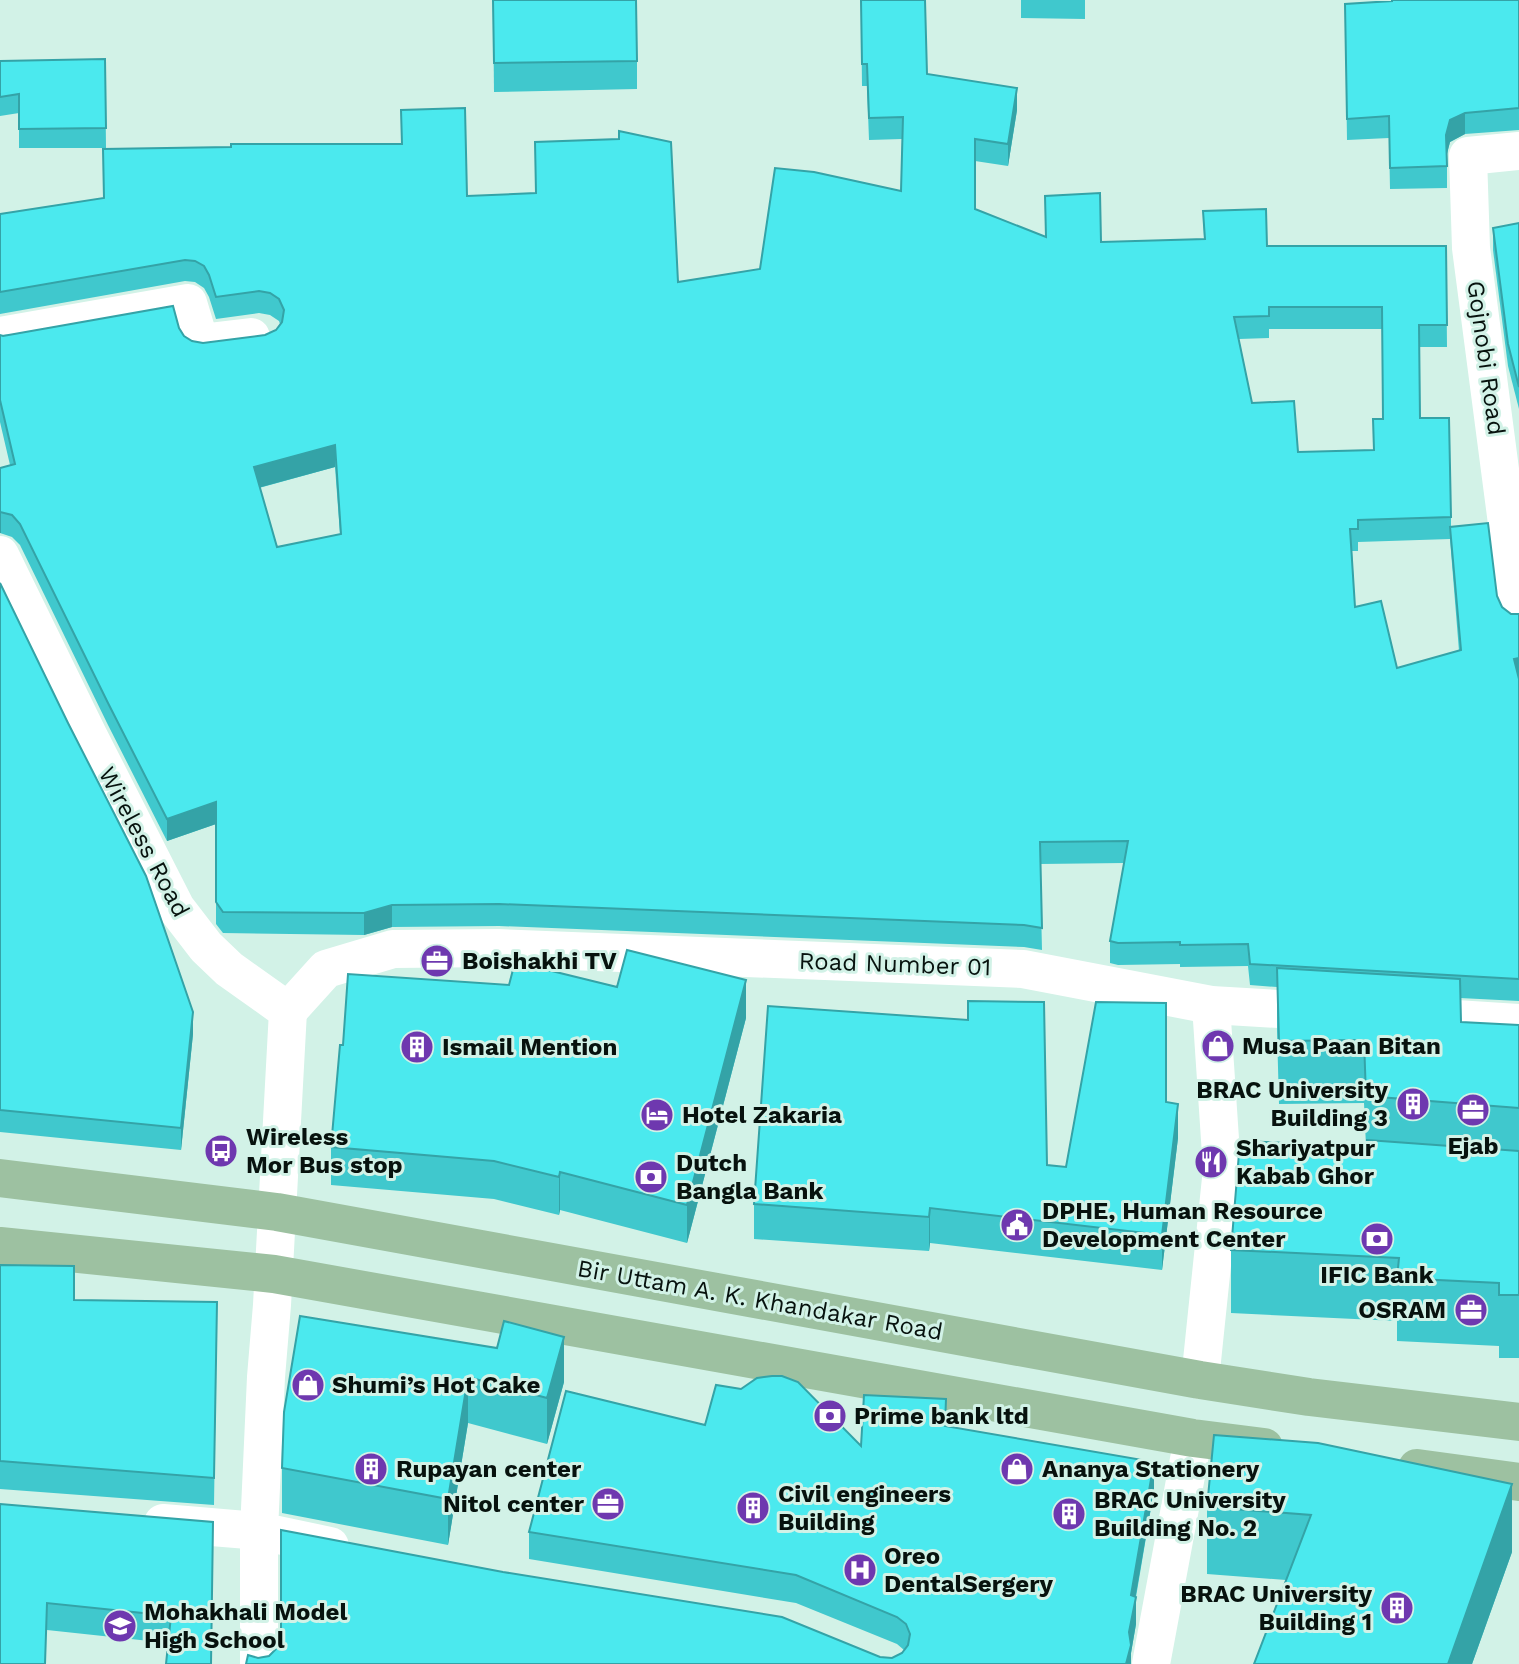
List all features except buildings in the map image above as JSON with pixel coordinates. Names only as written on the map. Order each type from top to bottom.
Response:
[{"type":"main road","name":"Bir Uttam A. K. Khandakar Road","points":[[0,1178],[277,1212],[1199,1380],[1309,1397],[1519,1422]]},
{"type":"main road","points":[[0,1246],[274,1274],[1193,1438],[1302,1452]]},
{"type":"main road","points":[[1383,1464],[1519,1482]]},
{"type":"street","name":"Gojnobi Road","points":[[1519,151],[1468,156],[1471,248],[1508,446],[1519,615]]},
{"type":"street","points":[[0,336],[188,303],[200,343],[262,335]]},
{"type":"street","name":"Wireless Road","points":[[0,555],[176,908],[221,962],[288,1011]]},
{"type":"street","name":"Road Number 01","points":[[288,1011],[326,969],[393,949],[498,948],[1023,969],[1211,1005],[1519,1023]]},
{"type":"street","points":[[1199,1380],[1236,1170],[1211,1005]]},
{"type":"street","points":[[258,1664],[258,1531],[288,1011]]},
{"type":"street","points":[[1151,1664],[1193,1438]]},
{"type":"street","points":[[122,1520],[258,1531],[370,1553]]},
{"type":"place","name":"Boishakhi TV","points":[[437,961]]},
{"type":"place","name":"Musa Paan Bitan","points":[[1218,1046]]},
{"type":"place","name":"Ismail Mention","points":[[417,1047]]},
{"type":"place","name":"BRAC University Building 3","points":[[1413,1104]]},
{"type":"place","name":"Ejab","points":[[1473,1110]]},
{"type":"place","name":"Hotel Zakaria","points":[[657,1115]]},
{"type":"place","name":"Wireless Mor Bus stop","points":[[221,1151]]},
{"type":"place","name":"Shariyatpur Kabab Ghor","points":[[1211,1162]]},
{"type":"place","name":"Dutch Bangla Bank","points":[[651,1177]]},
{"type":"place","name":"DPHE, Human Resource Development Center","points":[[1017,1225]]},
{"type":"place","name":"IFIC Bank","points":[[1377,1239]]},
{"type":"place","name":"OSRAM","points":[[1471,1310]]},
{"type":"place","name":"Shumi’s Hot Cake","points":[[308,1385]]},
{"type":"place","name":"Prime bank ltd","points":[[830,1416]]},
{"type":"place","name":"Rupayan center","points":[[371,1469]]},
{"type":"place","name":"Ananya Stationery","points":[[1017,1469]]},
{"type":"place","name":"Nitol center","points":[[608,1504]]},
{"type":"place","name":"Civil engineers Building","points":[[753,1508]]},
{"type":"place","name":"BRAC University Building No. 2","points":[[1069,1514]]},
{"type":"place","name":"Oreo DentalSergery","points":[[860,1570]]},
{"type":"place","name":"BRAC University Building 1","points":[[1397,1608]]},
{"type":"place","name":"Mohakhali Model High School","points":[[120,1626]]}]
